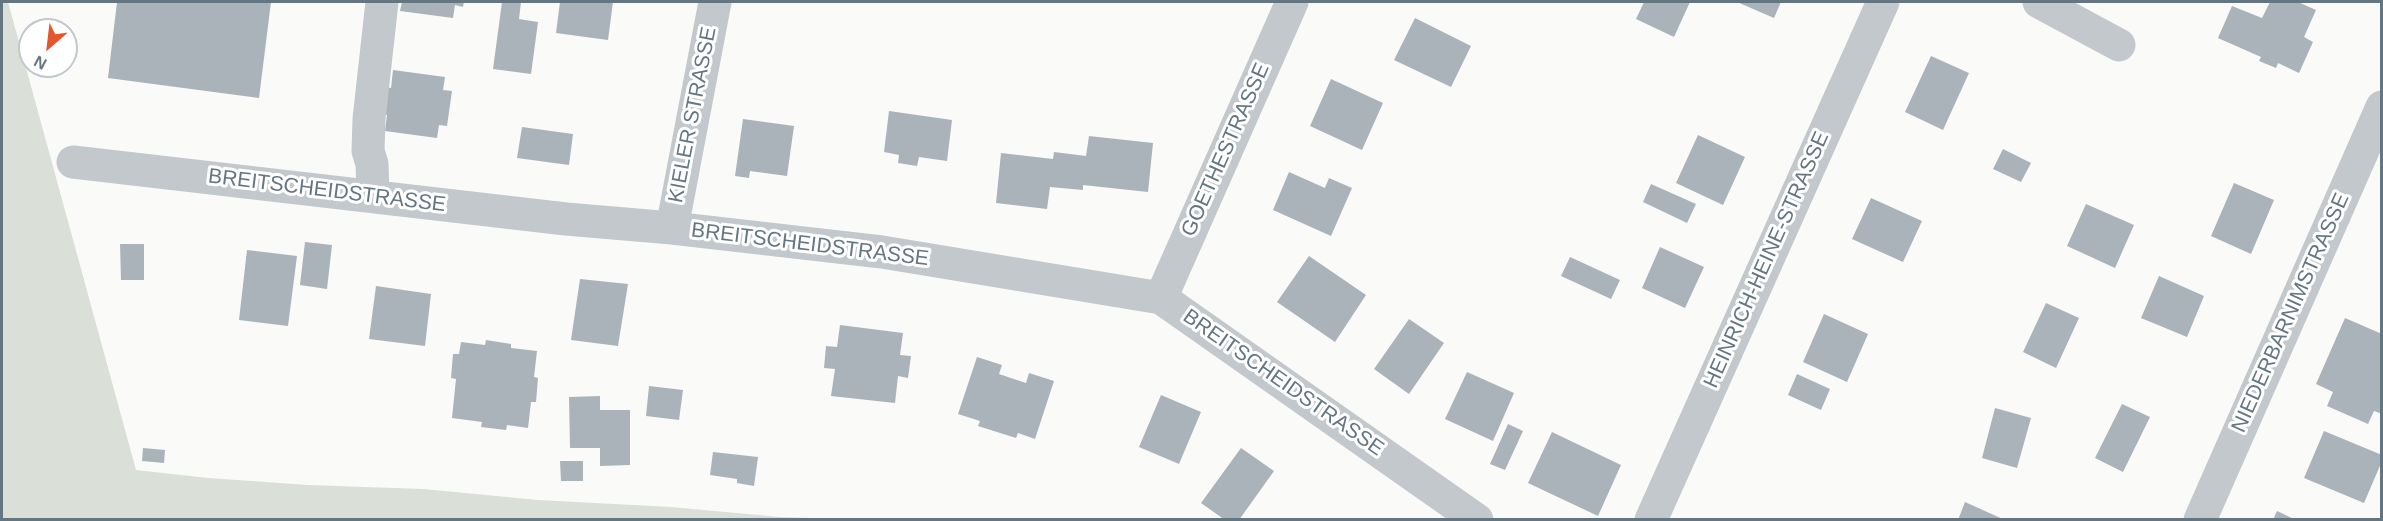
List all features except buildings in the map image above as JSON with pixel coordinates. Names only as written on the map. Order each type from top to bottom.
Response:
[{"type":"street","points":[[373,196],[372,164],[368,151],[369,119],[382,2]]},
{"type":"street","name":"KIELER STRASSE","points":[[672,228],[714,2]]},
{"type":"street","name":"GOETHESTRASSE","points":[[1161,298],[1292,2]]},
{"type":"street","name":"HEINRICH-HEINE-STRASSE","points":[[1651,519],[1883,2]]},
{"type":"street","points":[[2039,2],[2119,45]]},
{"type":"street","name":"NIEDERBARNIMSTRASSE","points":[[2200,519],[2369,171],[2382,107]]},
{"type":"street","name":"BREITSCHEIDSTRASSE","points":[[73,162],[566,219],[672,228],[882,252],[1161,298],[1477,519]]},
{"type":"shaded area","points":[[2,2],[8,2],[18,39],[18,78],[29,78],[136,470],[308,485],[423,489],[538,500],[671,507],[780,517],[844,519],[2,519]]}]
